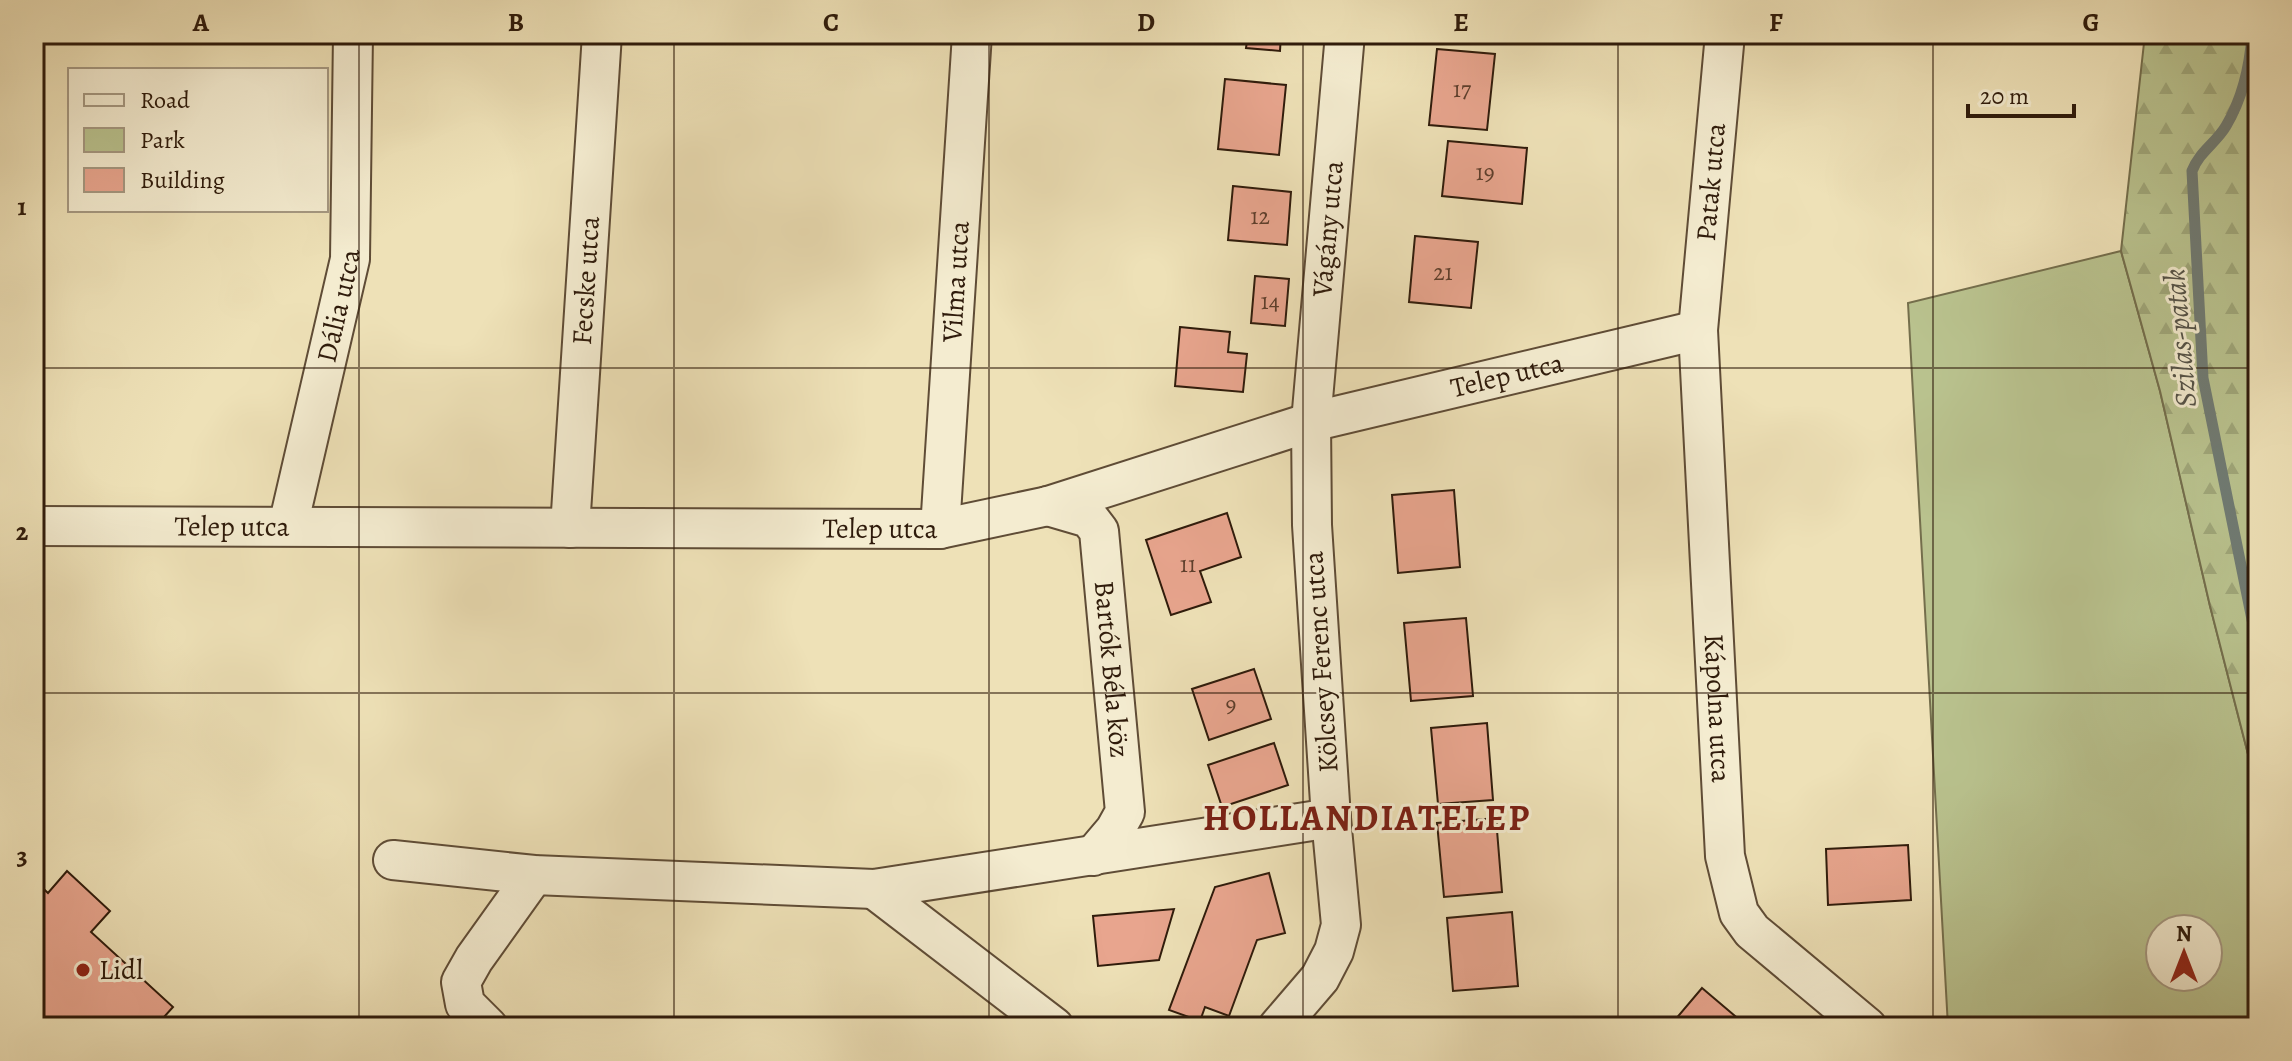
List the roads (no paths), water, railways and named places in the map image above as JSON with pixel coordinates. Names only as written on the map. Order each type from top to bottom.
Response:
[{"type":"street","name":"Dália utca","points":[[288,526],[350,259],[353,34]]},
{"type":"street","name":"Fecske utca","points":[[570,528],[602,34]]},
{"type":"street","name":"Vilma utca","points":[[940,529],[972,34]]},
{"type":"street","name":"Vágány utca","points":[[1311,422],[1345,34]]},
{"type":"street","name":"Patak utca","points":[[1698,330],[1725,34]]},
{"type":"street","name":"Telep utca","points":[[34,526],[940,529],[1048,506],[1311,422],[1698,330]]},
{"type":"street","name":"Kápolna utca","points":[[1698,330],[1725,856],[1731,887],[1739,913],[1752,931],[1867,1027]]},
{"type":"street","name":"Kölcsey Ferenc utca","points":[[1278,1027],[1320,978],[1334,951],[1341,925],[1312,525],[1311,422]]},
{"type":"street","name":"Bartók Béla köz","points":[[1048,506],[1089,518],[1099,531],[1125,812],[1115,830],[1093,856]]},
{"type":"street","points":[[393,860],[534,875],[874,889],[1331,818]]},
{"type":"street","points":[[488,1027],[465,1004],[461,982],[534,875]]},
{"type":"street","points":[[874,889],[1054,1027]]},
{"type":"waterway","name":"Szilas-patak","points":[[2252,34],[2247,70],[2237,105],[2222,132],[2192,171],[2203,378],[2258,649]]},
{"type":"place","name":"Lidl","points":[[83,970]]},
{"type":"district","name":"HOLLANDIATELEP","points":[[1367,817]]}]
